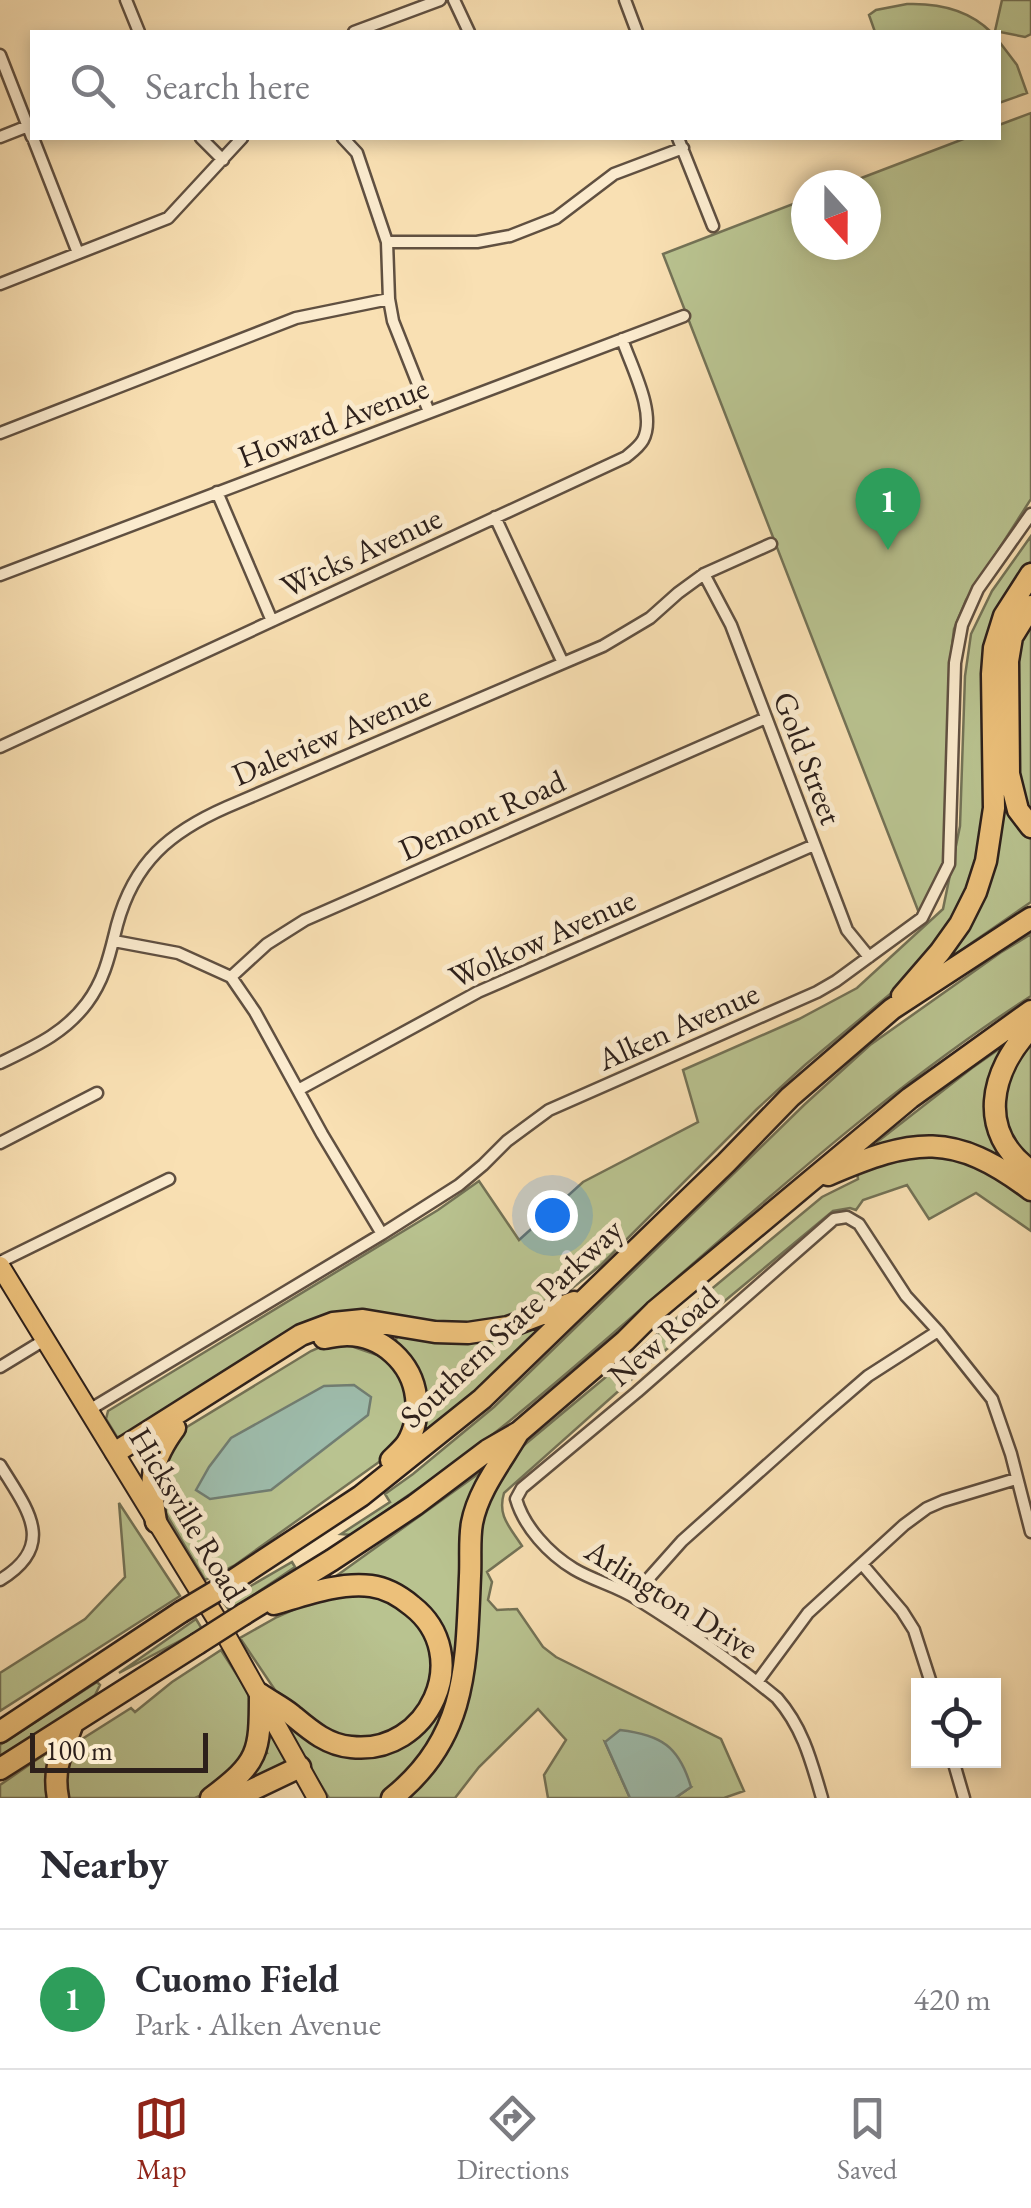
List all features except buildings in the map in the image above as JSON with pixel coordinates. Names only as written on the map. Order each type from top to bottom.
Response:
[{"type":"highway","points":[[892,1009],[960,924],[986,861],[994,808],[994,648],[1004,616],[1031,574]]},
{"type":"highway","points":[[1031,606],[1012,638],[1008,661],[1009,774],[1018,810],[1031,827]]},
{"type":"highway","name":"Southern State Parkway","points":[[0,1732],[361,1496],[482,1399],[790,1097],[892,1009],[1031,918]]},
{"type":"highway","points":[[0,1769],[346,1551],[416,1505],[488,1450],[520,1432],[654,1311],[803,1186],[910,1098],[1031,1011]]},
{"type":"highway","points":[[1031,1028],[1005,1064],[994,1104],[1005,1144],[1031,1171]]},
{"type":"highway","points":[[803,1186],[896,1150],[935,1146],[984,1158],[1031,1190]]},
{"type":"highway","points":[[117,1455],[302,1335],[332,1323],[363,1320],[435,1332],[468,1332],[508,1327],[586,1298]]},
{"type":"highway","points":[[117,1455],[175,1428],[318,1338],[360,1336],[397,1356],[410,1374],[417,1406],[409,1440],[361,1496]]},
{"type":"highway","points":[[156,1522],[153,1474],[159,1449],[175,1428]]},
{"type":"highway","points":[[392,1798],[421,1771],[450,1724],[466,1661],[472,1523],[484,1489],[520,1432]]},
{"type":"highway","points":[[244,1614],[330,1588],[376,1586],[400,1596],[420,1612],[440,1648],[441,1676],[435,1700],[425,1717],[398,1739],[372,1747],[352,1748],[319,1737],[260,1694]]},
{"type":"highway","points":[[211,1798],[246,1770],[257,1750],[260,1694]]},
{"type":"highway","points":[[58,1798],[56,1768],[74,1723]]},
{"type":"highway","points":[[234,1798],[300,1768]]},
{"type":"main road","name":"Hicksville Road","points":[[0,1264],[260,1694],[317,1798]]},
{"type":"street","points":[[126,0],[138,30]]},
{"type":"street","points":[[359,30],[440,0]]},
{"type":"street","points":[[454,0],[468,30]]},
{"type":"street","points":[[624,0],[636,30]]},
{"type":"street","points":[[0,55],[30,131]]},
{"type":"street","points":[[0,137],[30,134]]},
{"type":"street","points":[[33,140],[78,253]]},
{"type":"street","points":[[203,140],[222,160]]},
{"type":"street","points":[[0,284],[168,218],[240,140]]},
{"type":"street","points":[[345,140],[357,153],[386,242],[392,321],[428,412]]},
{"type":"street","points":[[386,242],[477,242],[510,236],[556,218],[614,174],[680,143],[713,226]]},
{"type":"street","points":[[0,433],[296,318],[388,299]]},
{"type":"street","name":"Howard Avenue","points":[[0,575],[684,316]]},
{"type":"street","name":"Wicks Avenue","points":[[0,748],[626,457],[640,446],[647,409],[622,339]]},
{"type":"street","points":[[217,492],[272,622]]},
{"type":"street","name":"Alken Avenue","points":[[90,1410],[458,1185],[549,1110],[817,992],[922,918],[949,864],[955,662],[962,625],[978,589],[1031,514]]},
{"type":"street","points":[[494,518],[563,663]]},
{"type":"street","name":"Daleview Avenue","points":[[0,1063],[55,1036],[76,1016],[102,978],[137,876],[164,844],[190,824],[602,646],[636,628],[704,574],[771,544]]},
{"type":"street","name":"Gold Street","points":[[704,574],[731,625],[847,930],[869,957]]},
{"type":"street","name":"Demont Road","points":[[231,977],[267,944],[305,920],[766,718]]},
{"type":"street","name":"Wolkow Avenue","points":[[298,1090],[478,992],[814,845]]},
{"type":"street","points":[[114,941],[160,949],[231,977],[382,1234]]},
{"type":"street","points":[[0,1143],[97,1093]]},
{"type":"street","points":[[0,1264],[168,1180]]},
{"type":"street","name":"New Road","points":[[516,1499],[522,1488],[834,1220],[847,1217],[859,1224],[906,1296],[938,1331]]},
{"type":"street","points":[[633,1596],[682,1541],[824,1414],[868,1376],[938,1331],[992,1399],[1031,1532]]},
{"type":"street","points":[[0,1367],[46,1338]]},
{"type":"street","points":[[0,1465],[34,1526],[30,1553],[15,1571],[0,1580]]},
{"type":"street","points":[[757,1682],[808,1613],[904,1526],[943,1501],[1016,1479]]},
{"type":"street","name":"Arlington Drive","points":[[516,1499],[543,1545],[560,1559],[633,1596],[777,1698],[804,1738],[822,1798]]},
{"type":"street","points":[[862,1564],[914,1630],[929,1678]]},
{"type":"street","points":[[955,1768],[964,1798]]},
{"type":"green space","points":[[1002,0],[1031,0],[1031,34],[1025,37],[995,30]]},
{"type":"green space","points":[[907,4],[930,5],[952,9],[989,30],[874,30],[869,15]]},
{"type":"green space","points":[[1001,44],[1017,65],[1027,93],[1001,102]]},
{"type":"green space","points":[[1031,113],[1031,499],[966,600],[954,629],[945,863],[919,913],[663,254],[791,205],[791,260],[881,260],[881,170],[961,140],[1001,140],[1001,124]]},
{"type":"green space","points":[[1031,536],[1031,561],[995,613],[986,819],[977,874],[945,938],[907,980],[757,1109],[601,1265],[565,1294],[532,1312],[493,1326],[439,1329],[354,1315],[126,1437],[117,1437],[106,1419],[108,1411],[438,1210],[479,1181],[519,1240],[583,1182],[698,1122],[683,1070],[799,1019],[857,988],[943,909],[960,826],[965,676],[971,634],[992,591]]},
{"type":"green space","points":[[1031,618],[1031,818],[1015,785],[1013,663],[1022,629]]},
{"type":"green space","points":[[1009,805],[1015,821],[1031,838],[1031,902],[944,962],[998,809]]},
{"type":"green space","points":[[1031,934],[1031,996],[895,1093],[493,1434],[351,1535],[341,1534],[390,1502],[385,1494],[494,1407],[870,1045]]},
{"type":"green space","points":[[1031,1037],[1031,1164],[1008,1139],[998,1100],[1007,1071]]},
{"type":"green space","points":[[1012,1040],[991,1127],[1002,1160],[879,1146],[877,1142]]},
{"type":"green space","points":[[910,1152],[969,1158],[1031,1197],[1031,1231],[976,1193],[929,1219],[907,1185],[863,1200],[856,1210],[833,1211],[650,1363],[504,1493],[503,1515],[522,1546],[487,1572],[492,1582],[488,1600],[497,1610],[517,1609],[543,1647],[556,1657],[721,1739],[744,1791],[724,1798],[675,1798],[691,1787],[605,1742],[630,1798],[548,1798],[544,1775],[566,1740],[538,1709],[479,1767],[455,1798],[406,1798],[444,1750],[479,1520],[503,1468],[523,1446],[822,1197],[858,1179],[857,1172]]},
{"type":"green space","points":[[537,1326],[540,1332],[422,1441],[397,1349],[400,1333]]},
{"type":"green space","points":[[340,1342],[340,1346],[383,1357],[406,1383],[409,1412],[393,1452],[235,1565],[205,1580],[162,1507],[157,1486],[167,1447],[182,1430],[311,1351]]},
{"type":"green space","points":[[485,1469],[463,1633],[442,1732],[387,1798],[329,1798],[279,1717],[311,1741],[392,1749],[447,1678],[417,1603],[332,1579]]},
{"type":"green space","points":[[119,1503],[180,1596],[0,1711],[0,1673],[85,1619],[125,1577]]},
{"type":"green space","points":[[292,1562],[295,1567],[230,1611],[223,1602]]},
{"type":"green space","points":[[353,1592],[383,1595],[413,1612],[436,1662],[432,1695],[409,1727],[374,1743],[339,1742],[281,1699],[240,1638],[315,1600]]},
{"type":"green space","points":[[196,1619],[202,1629],[119,1673]]},
{"type":"green space","points":[[221,1650],[253,1700],[250,1753],[217,1788],[195,1798],[66,1798],[63,1763],[79,1741],[131,1708],[135,1712]]},
{"type":"green space","points":[[97,1682],[100,1685],[95,1695],[0,1759],[0,1745]]},
{"type":"green space","points":[[267,1732],[288,1765],[242,1785],[253,1774],[262,1754],[267,1753]]},
{"type":"green space","points":[[55,1747],[53,1798],[0,1798],[0,1785]]},
{"type":"shaded area","points":[[354,1385],[371,1397],[368,1415],[271,1490],[210,1499],[196,1490],[231,1438],[324,1386]]},
{"type":"shaded area","points":[[620,1730],[647,1735],[666,1745],[681,1761],[691,1787],[675,1798],[630,1798],[605,1742]]},
{"type":"place","name":"Cuomo Field","points":[[888,550]]}]
